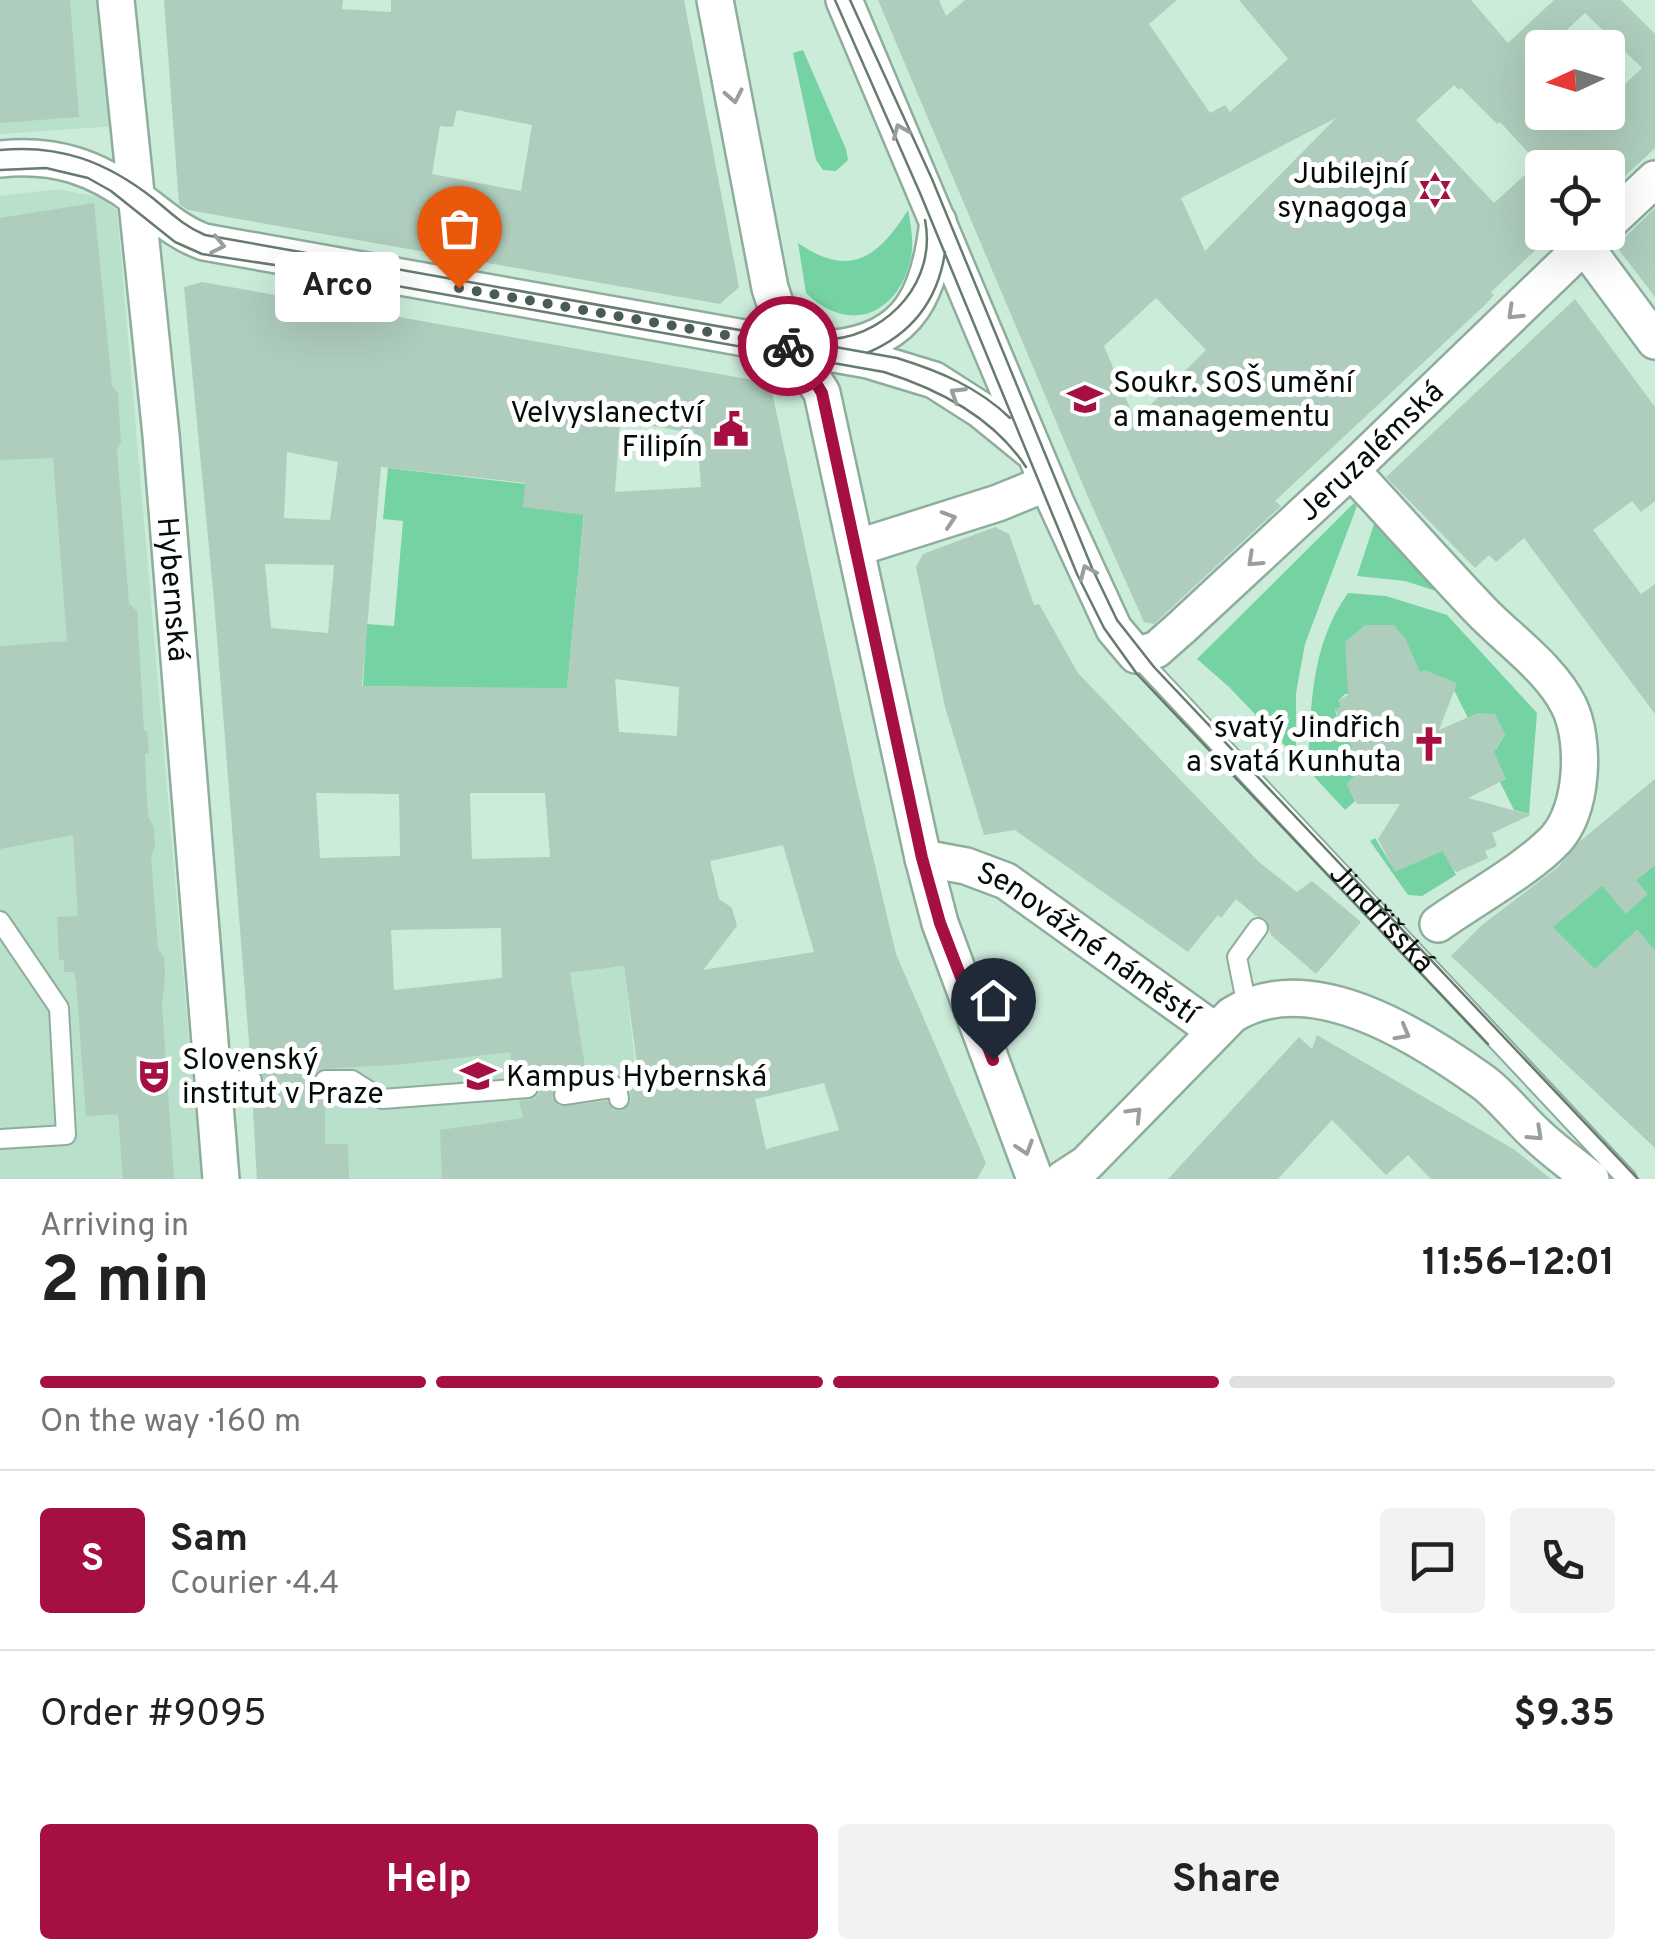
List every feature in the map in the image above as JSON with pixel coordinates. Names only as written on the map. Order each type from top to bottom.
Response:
[{"type":"street","name":"Hybernská","points":[[116,0],[161,435],[221,1179]]},
{"type":"street","name":"Senovážné náměstí","points":[[715,0],[770,288],[779,319],[822,393],[922,858],[940,923],[1035,1179]]},
{"type":"street","points":[[844,0],[1040,468],[1114,628],[1136,655]]},
{"type":"street","points":[[0,160],[44,157],[103,176],[175,228],[204,242],[868,360],[934,380],[981,410],[1040,468]]},
{"type":"street","name":"Jeruzalémská","points":[[1625,206],[1655,179]]},
{"type":"street","points":[[794,347],[852,346],[884,335],[900,324],[921,295],[930,272],[938,220]]},
{"type":"street","name":"Jeruzalémská","points":[[1136,655],[1156,650],[1352,470],[1578,250]]},
{"type":"street","points":[[1605,250],[1655,342]]},
{"type":"street","points":[[856,548],[998,503],[1040,468]]},
{"type":"street","name":"Jindřišská","points":[[1352,470],[1483,613],[1549,678],[1574,719],[1578,749],[1575,794],[1558,837],[1438,924]]},
{"type":"street","name":"Senovážné náměstí","points":[[922,858],[966,866],[1006,881],[1215,1031],[1086,1164],[1063,1179]]},
{"type":"street","points":[[1215,1031],[1246,1006],[1268,1000],[1313,999],[1362,1010],[1485,1084],[1539,1138],[1591,1179]]},
{"type":"lane","name":"Jindřišská","points":[[1136,655],[1627,1179]]},
{"type":"lane","points":[[0,921],[59,1008],[66,1135],[0,1139]]},
{"type":"lane","points":[[1246,1006],[1237,957],[1258,928]]},
{"type":"lane","points":[[213,1081],[252,1080]]},
{"type":"lane","points":[[325,1080],[352,1080],[382,1099],[528,1088]]},
{"type":"lane","points":[[564,1095],[617,1086],[619,1100]]},
{"type":"shaded area","points":[[0,0],[107,0],[117,126],[0,134]]},
{"type":"shaded area","points":[[58,189],[98,197],[117,210],[201,1179],[0,1179],[0,196]]},
{"type":"shaded area","name":"Kampus Hybernská","points":[[624,966],[635,1062],[668,1059],[711,1120],[481,1179],[257,1179],[248,1019]]},
{"type":"green space","points":[[803,50],[846,149],[848,160],[836,171],[823,170],[816,160],[793,53]]},
{"type":"green space","points":[[908,210],[911,257],[896,293],[884,305],[855,315],[839,313],[806,293],[798,243],[833,260],[862,258],[886,240]]},
{"type":"green space","points":[[388,468],[586,491],[567,689],[363,686],[367,624],[394,626],[403,521],[383,519]]},
{"type":"green space","points":[[1354,503],[1357,506],[1305,644],[1296,693],[1296,757],[1197,659]]},
{"type":"green space","points":[[1374,524],[1436,591],[1405,581],[1357,576]]},
{"type":"green space","points":[[1348,593],[1386,596],[1447,615],[1537,713],[1529,814],[1514,810],[1500,782],[1506,779],[1486,755],[1497,748],[1505,734],[1468,718],[1454,690],[1456,683],[1420,673],[1409,649],[1346,656],[1352,694],[1345,694],[1339,700],[1341,707],[1335,710],[1337,716],[1344,713],[1369,766],[1347,784],[1355,801],[1345,810],[1308,770],[1319,656],[1335,613]]},
{"type":"green space","points":[[1375,838],[1392,866],[1398,869],[1442,849],[1456,875],[1422,896],[1408,895],[1370,841]]},
{"type":"green space","points":[[1655,865],[1655,951],[1637,930],[1595,969],[1516,958],[1584,878],[1636,880]]},
{"type":"building","points":[[0,0],[70,0],[79,117],[0,123]]},
{"type":"building","points":[[164,0],[343,0],[342,9],[391,12],[391,0],[684,0],[739,287],[720,304],[188,210],[179,204]],"holes":[[[457,110],[532,125],[521,191],[432,174],[440,126],[453,127]]]},
{"type":"building","points":[[878,0],[939,0],[946,16],[965,0],[1177,0],[1149,24],[1210,113],[1225,105],[1230,112],[1288,59],[1239,0],[1471,0],[1508,43],[1554,0],[1621,0],[1655,34],[1655,148],[1625,176],[1625,150],[1526,150],[1500,122],[1497,124],[1454,85],[1416,120],[1494,203],[1525,175],[1525,250],[1536,250],[1491,292],[1494,295],[1486,304],[1275,501],[1281,506],[1154,624],[1144,622]],"holes":[[[1336,118],[1205,251],[1181,198]],[[1156,298],[1206,350],[1135,420],[1104,346]]]},
{"type":"building","points":[[94,203],[112,386],[118,393],[121,442],[117,450],[129,604],[137,611],[144,731],[149,753],[145,754],[147,800],[154,828],[155,847],[151,856],[158,949],[164,958],[162,1005],[174,1179],[123,1179],[118,1114],[86,1116],[76,982],[74,972],[64,972],[64,960],[59,960],[57,917],[78,916],[73,835],[0,849],[0,646],[67,641],[53,458],[0,460],[0,218]]},
{"type":"building","points":[[1655,208],[1655,297],[1619,250],[1625,250],[1625,237]]},
{"type":"building","points":[[202,282],[770,383],[896,954],[986,1163],[977,1179],[442,1179],[440,1130],[523,1118],[519,1101],[534,1099],[539,1094],[540,1086],[534,1077],[514,1076],[510,1052],[320,1069],[313,1081],[318,1090],[325,1092],[325,1144],[348,1144],[349,1179],[257,1179],[252,1092],[262,1087],[264,1079],[259,1070],[251,1068],[214,600],[184,287]],"holes":[[[620,420],[697,434],[701,487],[615,492]],[[287,452],[338,462],[330,520],[284,518]],[[381,467],[525,483],[523,507],[584,515],[567,688],[362,686]],[[265,564],[334,565],[328,633],[271,628]],[[615,679],[679,687],[677,736],[619,732]],[[316,793],[399,794],[400,856],[320,858]],[[470,793],[545,793],[550,857],[472,859]],[[783,845],[814,952],[703,970],[737,926],[732,908],[719,899],[710,861]],[[501,928],[502,978],[394,990],[391,930]],[[624,966],[640,1087],[630,1089],[631,1102],[622,1111],[614,1110],[607,1101],[559,1106],[552,1098],[556,1086],[587,1079],[570,973]],[[824,1083],[839,1130],[766,1149],[755,1099]]]},
{"type":"building","points":[[1575,299],[1655,407],[1655,501],[1641,512],[1632,501],[1593,530],[1641,594],[1655,584],[1655,714],[1524,538],[1496,562],[1489,555],[1475,568],[1386,477]]},
{"type":"building","points":[[995,527],[1009,534],[1034,605],[1039,604],[1078,673],[1259,862],[1297,892],[1312,881],[1361,922],[1316,974],[1271,935],[1266,919],[1256,916],[1236,899],[1188,952],[1015,830],[984,835],[945,707],[916,567],[923,554]]},
{"type":"building","name":"svatý Jindřich a svatá Kunhuta","points":[[1365,625],[1394,625],[1405,638],[1420,672],[1425,670],[1457,683],[1439,730],[1478,713],[1495,714],[1505,734],[1494,752],[1506,779],[1468,798],[1531,815],[1492,833],[1497,846],[1485,851],[1488,858],[1457,872],[1443,851],[1395,872],[1378,839],[1400,804],[1357,804],[1347,784],[1361,769],[1335,709],[1341,707],[1339,700],[1348,695],[1345,642]]},
{"type":"building","points":[[1655,779],[1655,865],[1636,880],[1648,894],[1626,914],[1602,886],[1553,927],[1595,969],[1637,930],[1655,951],[1655,1148],[1451,956],[1482,925],[1558,867],[1579,842]]},
{"type":"building","points":[[1317,1035],[1515,1150],[1551,1179],[1431,1179],[1408,1155],[1386,1175],[1332,1120],[1278,1179],[1168,1179],[1299,1037],[1312,1049]]},
{"type":"tram line","points":[[835,0],[920,193],[1077,574],[1104,628],[1137,674],[1488,1044]]},
{"type":"tram line","points":[[850,0],[932,179],[1117,620],[1154,667],[1638,1179]]},
{"type":"tram line","points":[[0,150],[43,150],[82,158],[119,175],[205,235],[897,358],[957,381],[1010,418]]},
{"type":"tram line","points":[[0,170],[46,168],[88,178],[111,191],[175,242],[202,254],[884,372],[963,407],[998,434],[1026,467]]},
{"type":"tram line","points":[[833,339],[873,326],[905,300],[924,263],[925,220]]},
{"type":"tram line","points":[[867,353],[897,336],[920,313],[936,285],[945,252]]},
{"type":"way so far","points":[[459,288],[788,346]]},
{"type":"place","name":"Jubilejní synagoga","points":[[1435,190]]},
{"type":"place","name":"Arco","points":[[459,288]]},
{"type":"place","name":"Soukr. SOŠ umění a managementu","points":[[1085,399]]},
{"type":"place","name":"Velvyslanectví Filipín","points":[[731,429]]},
{"type":"place","name":"svatý Jindřich a svatá Kunhuta","points":[[1429,744]]},
{"type":"place","name":"Slovenský institut v Praze","points":[[154,1076]]},
{"type":"place","name":"Kampus Hybernská","points":[[478,1076]]},
{"type":"route","points":[[788,346],[794,347],[822,393],[922,858],[940,923],[993,1060]]}]
